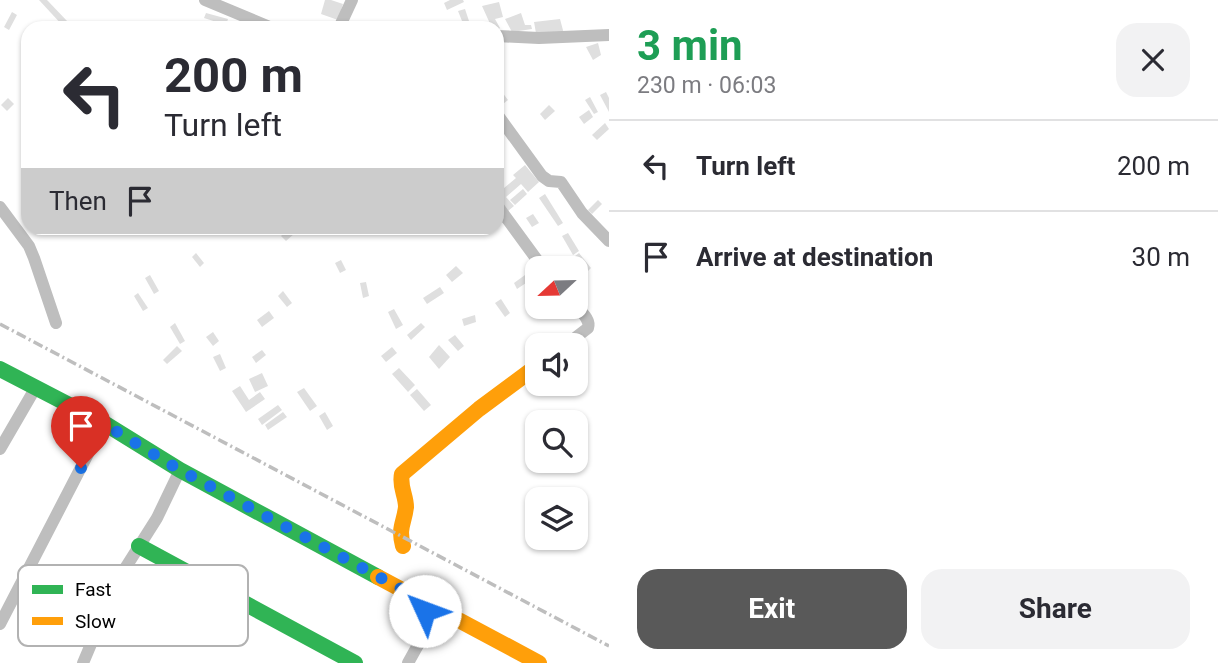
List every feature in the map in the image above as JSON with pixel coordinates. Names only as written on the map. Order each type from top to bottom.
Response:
[{"type":"street","points":[[205,0],[255,21]]},
{"type":"street","points":[[343,21],[352,0]]},
{"type":"street","points":[[504,36],[609,36]]},
{"type":"street","points":[[504,124],[542,176],[549,181],[561,182],[582,213],[609,241]]},
{"type":"street","points":[[0,207],[29,246],[56,323]]},
{"type":"street","points":[[504,215],[534,256]]},
{"type":"street","points":[[582,333],[588,328],[587,319]]},
{"type":"street","points":[[0,369],[104,424],[180,470],[540,663]]},
{"type":"street","points":[[403,546],[400,534],[406,505],[400,481],[402,474],[479,409],[525,375]]},
{"type":"street","points":[[0,449],[36,387]]},
{"type":"street","points":[[31,565],[104,424]]},
{"type":"street","points":[[127,565],[156,518],[180,470]]},
{"type":"street","points":[[139,546],[174,565]]},
{"type":"street","points":[[0,624],[18,589]]},
{"type":"street","points":[[408,663],[428,627],[422,600]]},
{"type":"street","points":[[248,605],[355,663]]},
{"type":"street","points":[[83,663],[90,646]]},
{"type":"building","points":[[39,0],[47,0],[67,21],[58,21]]},
{"type":"building","points":[[325,0],[343,4],[338,20],[321,14]]},
{"type":"building","points":[[450,0],[464,2],[447,10],[444,3]]},
{"type":"building","points":[[499,2],[503,17],[489,21],[482,6]]},
{"type":"building","points":[[465,9],[469,21],[462,21],[458,11]]},
{"type":"building","points":[[12,12],[17,15],[9,30],[4,27]]},
{"type":"building","points":[[206,13],[228,19],[213,21],[204,18]]},
{"type":"building","points":[[521,13],[525,25],[531,25],[532,29],[512,32],[505,19]]},
{"type":"building","points":[[560,19],[564,34],[536,33],[534,22]]},
{"type":"building","points":[[598,43],[601,55],[593,60],[586,47]]},
{"type":"building","points":[[606,92],[609,98],[609,112],[600,95]]},
{"type":"building","points":[[590,97],[598,112],[594,114],[585,100]]},
{"type":"building","points":[[8,98],[14,104],[7,111],[1,105]]},
{"type":"building","points":[[549,105],[555,111],[545,120],[540,114]]},
{"type":"building","points":[[589,110],[593,117],[584,124],[579,117]]},
{"type":"building","points":[[605,123],[609,129],[597,140],[592,135]]},
{"type":"building","points":[[525,165],[539,182],[528,192],[521,184],[506,197],[514,206],[508,211],[504,206],[504,188],[516,178],[513,175]]},
{"type":"building","points":[[523,189],[527,194],[515,205],[510,200]]},
{"type":"building","points":[[545,194],[563,223],[558,226],[539,198]]},
{"type":"building","points":[[598,200],[602,204],[592,214],[588,210]]},
{"type":"building","points":[[533,214],[539,223],[532,227],[526,218]]},
{"type":"building","points":[[568,233],[579,251],[573,255],[562,236]]},
{"type":"building","points":[[282,235],[293,235],[286,241]]},
{"type":"building","points":[[196,253],[204,263],[200,267],[192,257]]},
{"type":"building","points":[[341,260],[346,270],[340,273],[335,263]]},
{"type":"building","points":[[456,266],[463,273],[452,282],[446,275]]},
{"type":"building","points":[[150,275],[159,291],[154,294],[145,278]]},
{"type":"building","points":[[525,275],[525,284],[517,289],[514,283]]},
{"type":"building","points":[[366,282],[369,296],[363,298],[360,283]]},
{"type":"building","points":[[440,287],[444,293],[427,304],[423,298]]},
{"type":"building","points":[[283,291],[292,303],[287,307],[278,296]]},
{"type":"building","points":[[138,293],[148,308],[143,311],[134,296]]},
{"type":"building","points":[[501,299],[510,313],[505,317],[495,303]]},
{"type":"building","points":[[394,309],[403,325],[396,329],[388,312]]},
{"type":"building","points":[[269,311],[274,318],[262,327],[257,320]]},
{"type":"building","points":[[475,315],[476,322],[464,326],[462,319]]},
{"type":"building","points":[[175,323],[185,341],[180,344],[170,327]]},
{"type":"building","points":[[421,323],[425,327],[411,340],[407,335]]},
{"type":"building","points":[[213,332],[219,341],[213,346],[206,337]]},
{"type":"building","points":[[455,335],[464,346],[458,351],[448,340]]},
{"type":"building","points":[[439,345],[450,357],[439,369],[429,357]]},
{"type":"building","points":[[177,346],[182,351],[167,364],[163,360]]},
{"type":"building","points":[[392,347],[397,353],[386,362],[381,356]]},
{"type":"building","points":[[262,350],[266,355],[256,363],[252,357]]},
{"type":"building","points":[[220,354],[226,368],[220,371],[213,357]]},
{"type":"building","points":[[399,368],[415,385],[408,392],[392,374]]},
{"type":"building","points":[[262,373],[268,386],[255,392],[249,379]]},
{"type":"building","points":[[240,386],[249,400],[260,392],[265,399],[246,412],[232,391]]},
{"type":"building","points":[[304,388],[317,406],[310,411],[297,392]]},
{"type":"building","points":[[417,389],[431,405],[424,411],[410,395]]},
{"type":"building","points":[[278,405],[282,410],[262,425],[258,419]]},
{"type":"building","points":[[283,412],[287,417],[268,430],[265,425]]},
{"type":"building","points":[[325,412],[333,426],[327,430],[319,416]]},
{"type":"railway","points":[[0,324],[609,646]]},
{"type":"traffic: fast","points":[[0,369],[104,423],[180,470],[378,577]]},
{"type":"traffic: fast","points":[[139,546],[174,565]]},
{"type":"traffic: fast","points":[[248,605],[355,663]]},
{"type":"traffic: slow","points":[[403,546],[401,530],[406,507],[402,474],[479,409],[525,375]]},
{"type":"traffic: slow","points":[[378,577],[539,663]]},
{"type":"route","points":[[81,468],[104,424],[180,470],[422,600],[425,611]]}]
